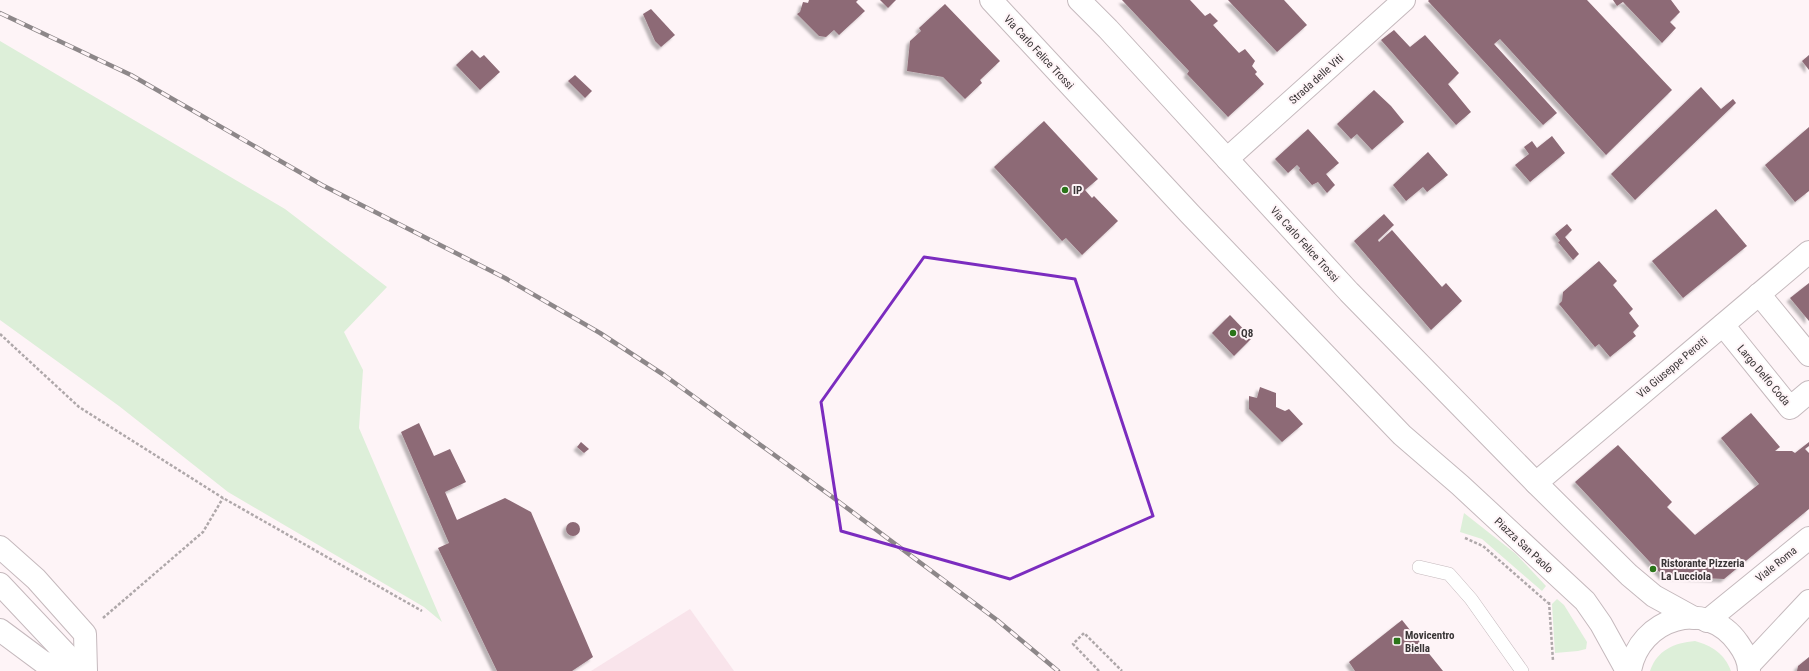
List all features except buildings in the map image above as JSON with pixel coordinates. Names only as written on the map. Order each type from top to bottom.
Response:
[{"type":"main road","name":"Via Carlo Felice Trossi","points":[[991,0],[1190,214],[1402,436]]},
{"type":"main road","name":"Via Carlo Felice Trossi","points":[[1079,0],[1355,298],[1536,484]]},
{"type":"main road","name":"Strada delle Viti","points":[[1227,159],[1404,0]]},
{"type":"main road","name":"Via Giuseppe Perotti","points":[[1536,484],[1809,252]]},
{"type":"main road","points":[[1759,294],[1809,355]]},
{"type":"main road","name":"Largo Delfo Coda","points":[[1723,325],[1790,408],[1809,392]]},
{"type":"main road","name":"Piazza San Paolo","points":[[1402,436],[1460,485],[1585,601],[1601,624],[1628,671]]},
{"type":"main road","points":[[1536,484],[1628,575],[1654,596],[1700,619],[1721,627],[1734,637],[1743,650],[1749,668],[1809,601]]},
{"type":"main road","name":"Viale Roma","points":[[1700,619],[1809,538]]},
{"type":"main road","points":[[0,547],[36,579],[85,634],[86,671]]},
{"type":"main road","points":[[0,584],[82,671]]},
{"type":"main road","name":"Piazza San Paolo","points":[[1628,671],[1639,645],[1650,633],[1663,624],[1678,619],[1700,619]]},
{"type":"main road","points":[[0,630],[38,667],[71,671]]},
{"type":"lane","points":[[1420,567],[1449,574],[1470,599],[1522,671]]},
{"type":"path","points":[[0,334],[79,407],[223,498],[422,612]]},
{"type":"path","points":[[85,634],[204,532],[223,498]]},
{"type":"path","points":[[1465,538],[1483,546],[1548,603],[1553,661]]},
{"type":"path","points":[[1548,603],[1552,599]]},
{"type":"path","points":[[1099,671],[1073,644],[1084,633],[1122,671]]},
{"type":"highlighted area","points":[[924,257],[1075,279],[1153,516],[1010,579],[841,531],[821,402]]},
{"type":"shaded area","points":[[690,609],[734,671],[591,671]]},
{"type":"green space","points":[[0,41],[285,209],[387,287],[344,332],[363,370],[359,428],[442,622],[424,607],[228,492],[119,406],[0,320]]},
{"type":"green space","points":[[1464,513],[1516,554],[1546,586],[1542,591],[1482,539],[1460,532]]},
{"type":"green space","points":[[1557,599],[1564,605],[1587,642],[1586,649],[1555,653],[1552,604]]},
{"type":"green space","points":[[1695,641],[1707,645],[1717,651],[1725,659],[1731,671],[1650,671],[1657,658],[1667,649],[1687,642]]},
{"type":"railway","points":[[0,13],[131,75],[322,185],[505,278],[600,333],[664,375],[831,496],[997,620],[1058,671]]},
{"type":"place","name":"IP","points":[[1065,190]]},
{"type":"place","name":"Q8","points":[[1233,333]]},
{"type":"place","name":"Ristorante Pizzeria La Lucciola","points":[[1653,569]]},
{"type":"place","name":"Movicentro Biella","points":[[1397,641]]}]
